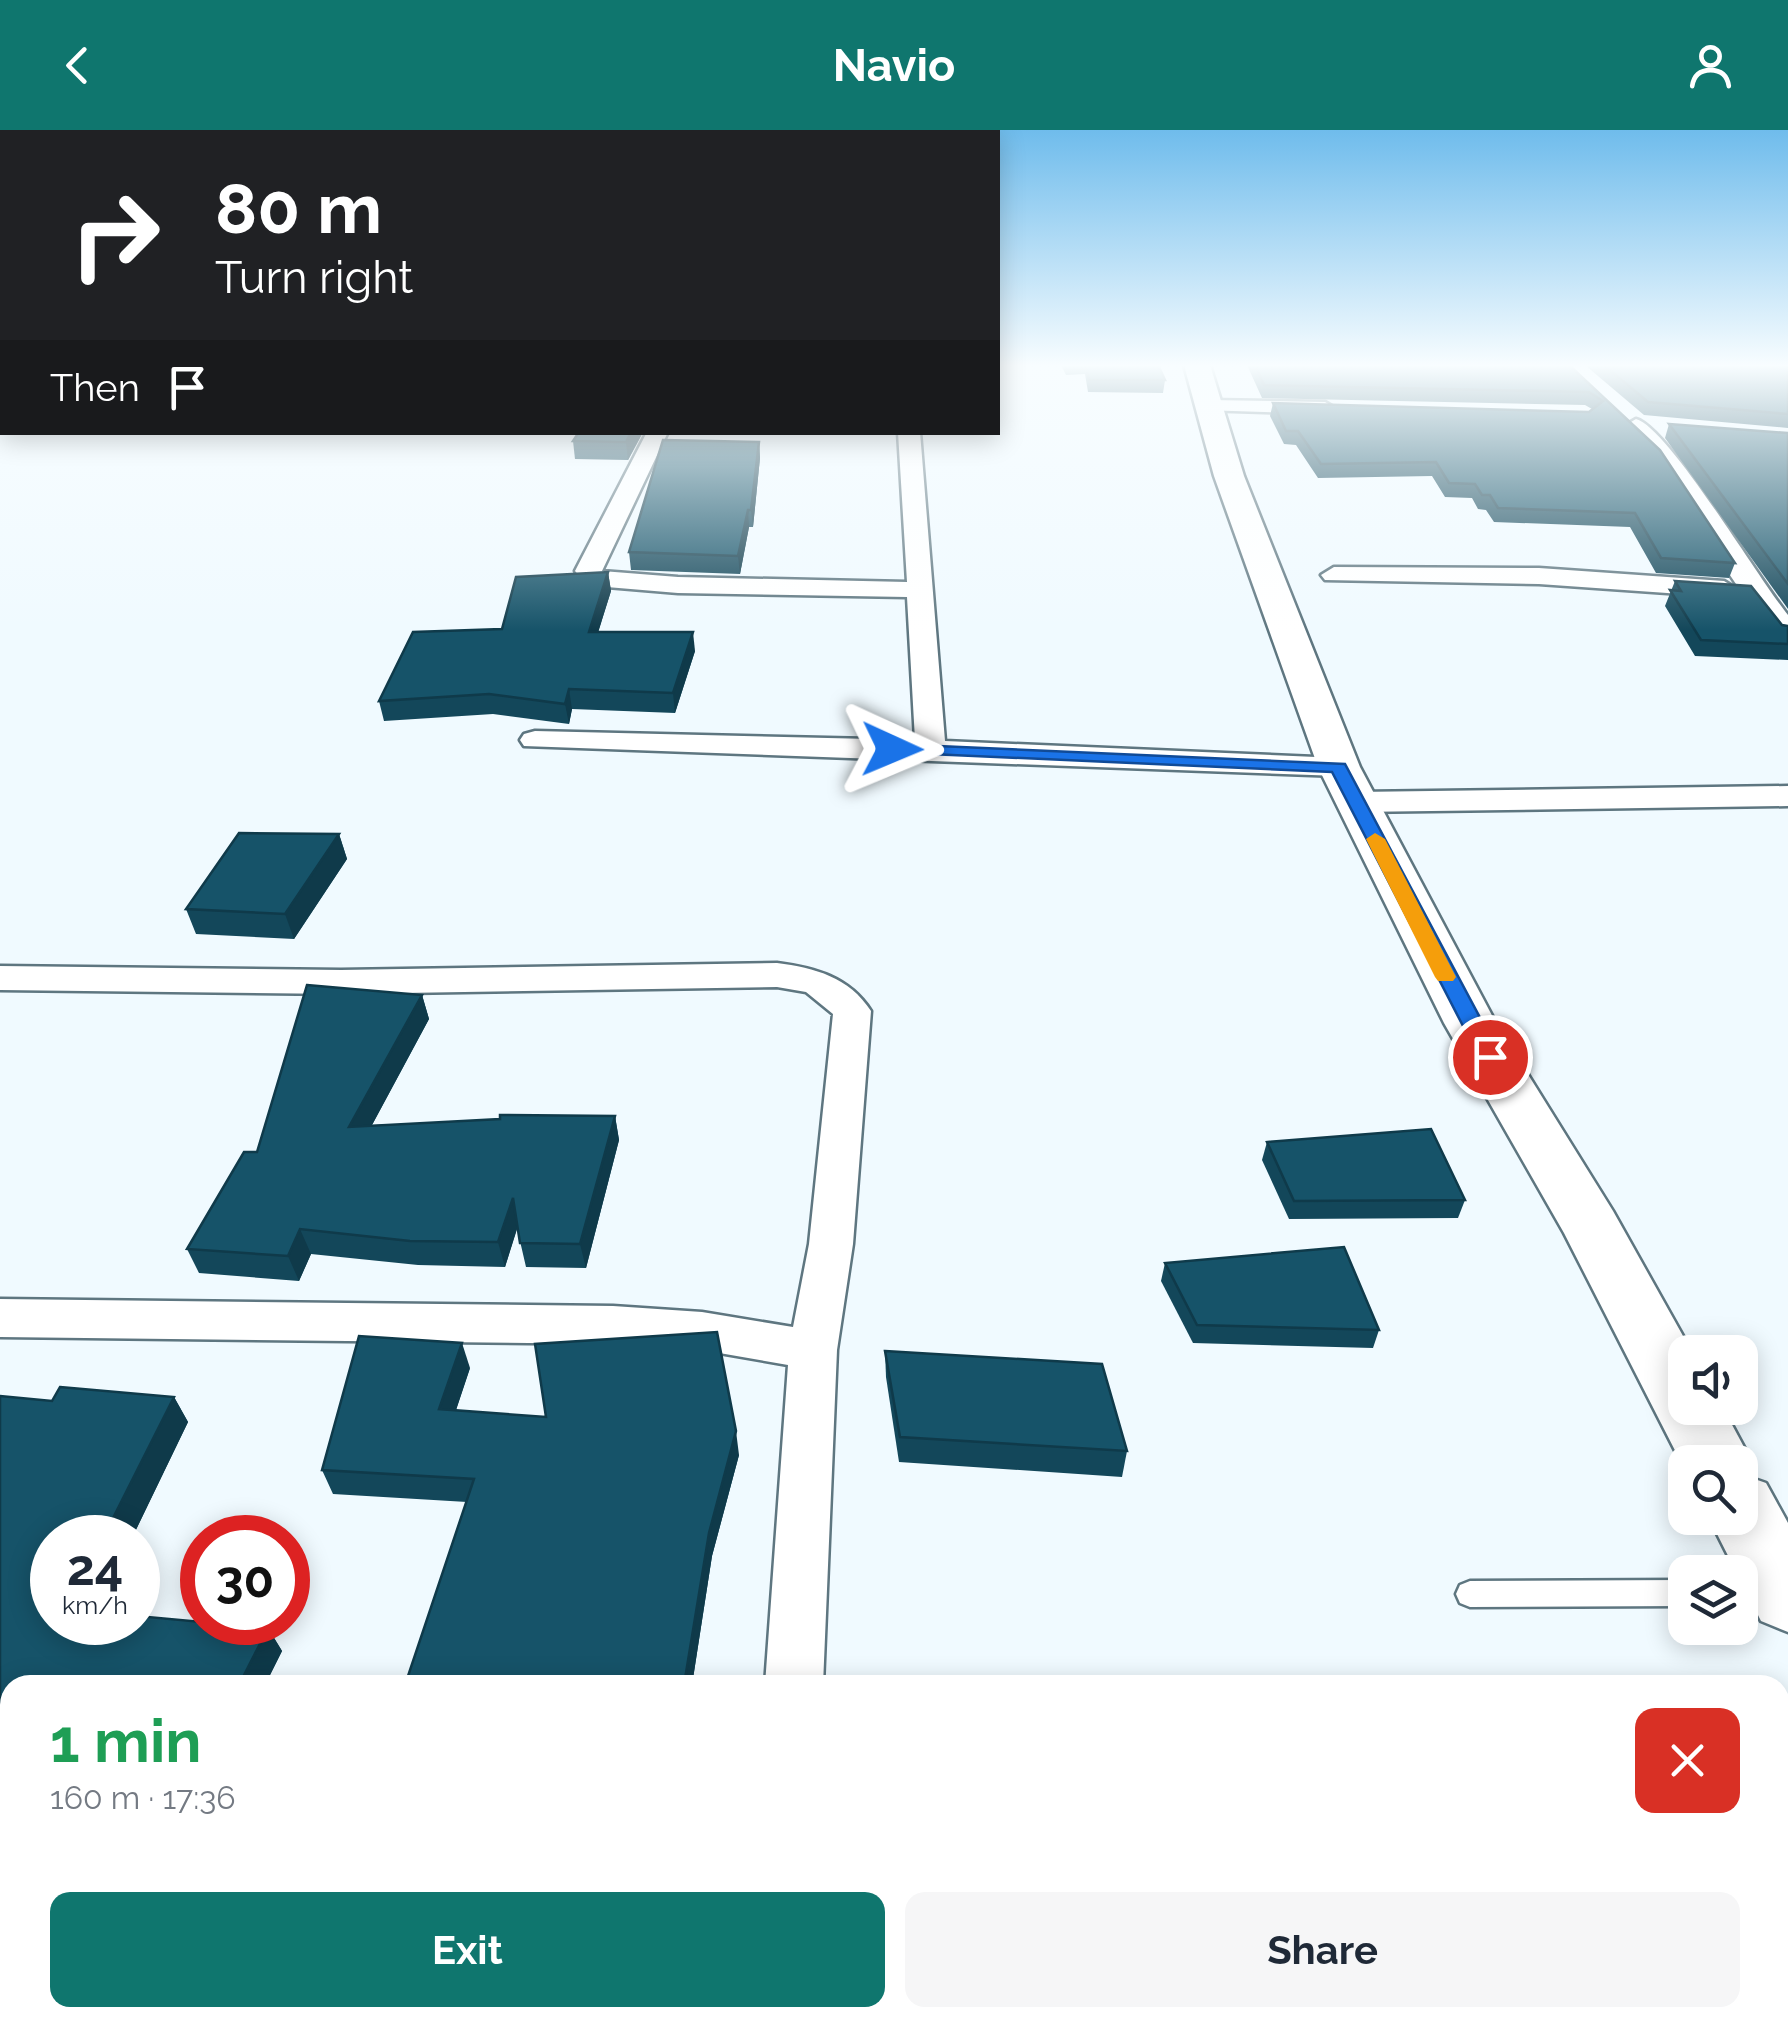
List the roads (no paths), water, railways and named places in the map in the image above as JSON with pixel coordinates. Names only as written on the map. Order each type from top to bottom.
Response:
[{"type":"main road","points":[[1224,453],[1244,519],[1347,785],[1470,1023],[1590,1227],[1668,1372]]},
{"type":"main road","points":[[1750,1535],[1771,1594]]},
{"type":"street","points":[[647,453],[588,571],[595,578],[678,585],[920,590]]},
{"type":"street","points":[[911,453],[931,750]]},
{"type":"street","points":[[1663,453],[1754,591],[1787,628]]},
{"type":"street","points":[[1334,574],[1539,576],[1754,591]]},
{"type":"street","points":[[536,740],[931,750],[1347,785],[1782,801]]},
{"type":"street","points":[[0,978],[341,982],[678,974],[812,978],[834,992],[852,1011],[832,1244],[814,1350],[795,1675]]},
{"type":"street","points":[[0,1318],[363,1326],[613,1325],[702,1331],[814,1350]]},
{"type":"lane","points":[[1470,1594],[1668,1593]]}]
